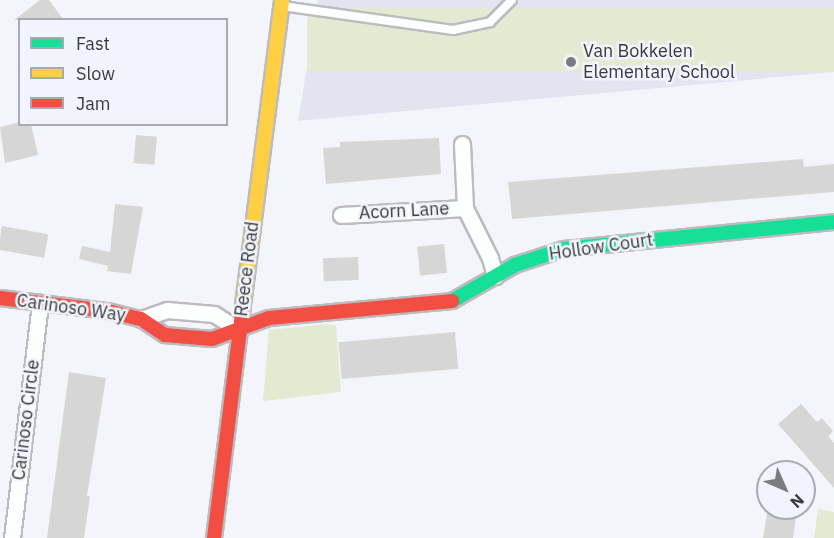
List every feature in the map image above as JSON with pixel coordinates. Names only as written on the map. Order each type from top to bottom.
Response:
[{"type":"street","name":"Reece Road","points":[[214,538],[281,3]]},
{"type":"street","points":[[462,144],[465,208]]},
{"type":"street","name":"Acorn Lane","points":[[341,215],[465,208],[490,258],[495,276]]},
{"type":"street","name":"Hollow Court","points":[[239,330],[269,318],[437,305],[467,295],[495,276],[529,260],[564,249],[834,222]]},
{"type":"street","name":"Carinoso Way","points":[[0,298],[141,319],[165,335],[212,339],[239,330]]},
{"type":"street","name":"Carinoso Circle","points":[[12,538],[40,303]]},
{"type":"street","name":"Carinoso Way","points":[[141,319],[167,310],[214,314],[239,330]]},
{"type":"lane","points":[[281,3],[453,30],[490,22],[512,0]]},
{"type":"shaded area","name":"Van Bokkelen Elementary School","points":[[318,0],[834,0],[834,72],[298,121]]},
{"type":"green space","name":"Van Bokkelen Elementary School","points":[[307,8],[834,8],[834,72],[307,72]]},
{"type":"green space","points":[[328,324],[336,326],[341,392],[263,401],[269,330]]},
{"type":"green space","points":[[818,509],[834,512],[834,538],[814,538]]},
{"type":"building","points":[[40,0],[49,0],[62,18],[18,18],[14,20]]},
{"type":"building","points":[[18,122],[18,126],[31,126],[38,155],[5,163],[0,127]]},
{"type":"building","points":[[136,135],[157,137],[154,165],[134,163]]},
{"type":"building","points":[[439,138],[441,174],[326,184],[323,148],[340,147],[340,142]]},
{"type":"building","points":[[803,159],[804,167],[834,164],[834,192],[512,219],[508,182]]},
{"type":"building","points":[[115,204],[143,207],[131,274],[107,271],[108,266],[79,259],[82,246],[110,252]]},
{"type":"building","points":[[2,226],[48,234],[44,258],[0,250]]},
{"type":"building","points":[[444,244],[447,273],[420,276],[417,247]]},
{"type":"building","points":[[358,257],[359,280],[324,281],[323,258]]},
{"type":"building","points":[[455,332],[458,369],[342,379],[338,342]]},
{"type":"building","points":[[69,372],[106,378],[87,496],[90,496],[84,538],[47,538]]},
{"type":"building","points":[[801,404],[817,422],[822,418],[833,431],[828,436],[834,443],[834,488],[816,467],[816,460],[810,460],[778,424]]},
{"type":"building","points":[[766,520],[796,520],[793,538],[763,538]]},
{"type":"traffic: fast","points":[[452,301],[515,265],[564,249],[834,222]]},
{"type":"traffic: slow","points":[[242,313],[282,0]]},
{"type":"traffic: jam","points":[[0,298],[108,311],[141,319],[165,335],[212,339],[269,318],[452,301]]},
{"type":"traffic: jam","points":[[214,538],[242,313]]},
{"type":"place","name":"Van Bokkelen Elementary School","points":[[571,62]]}]
